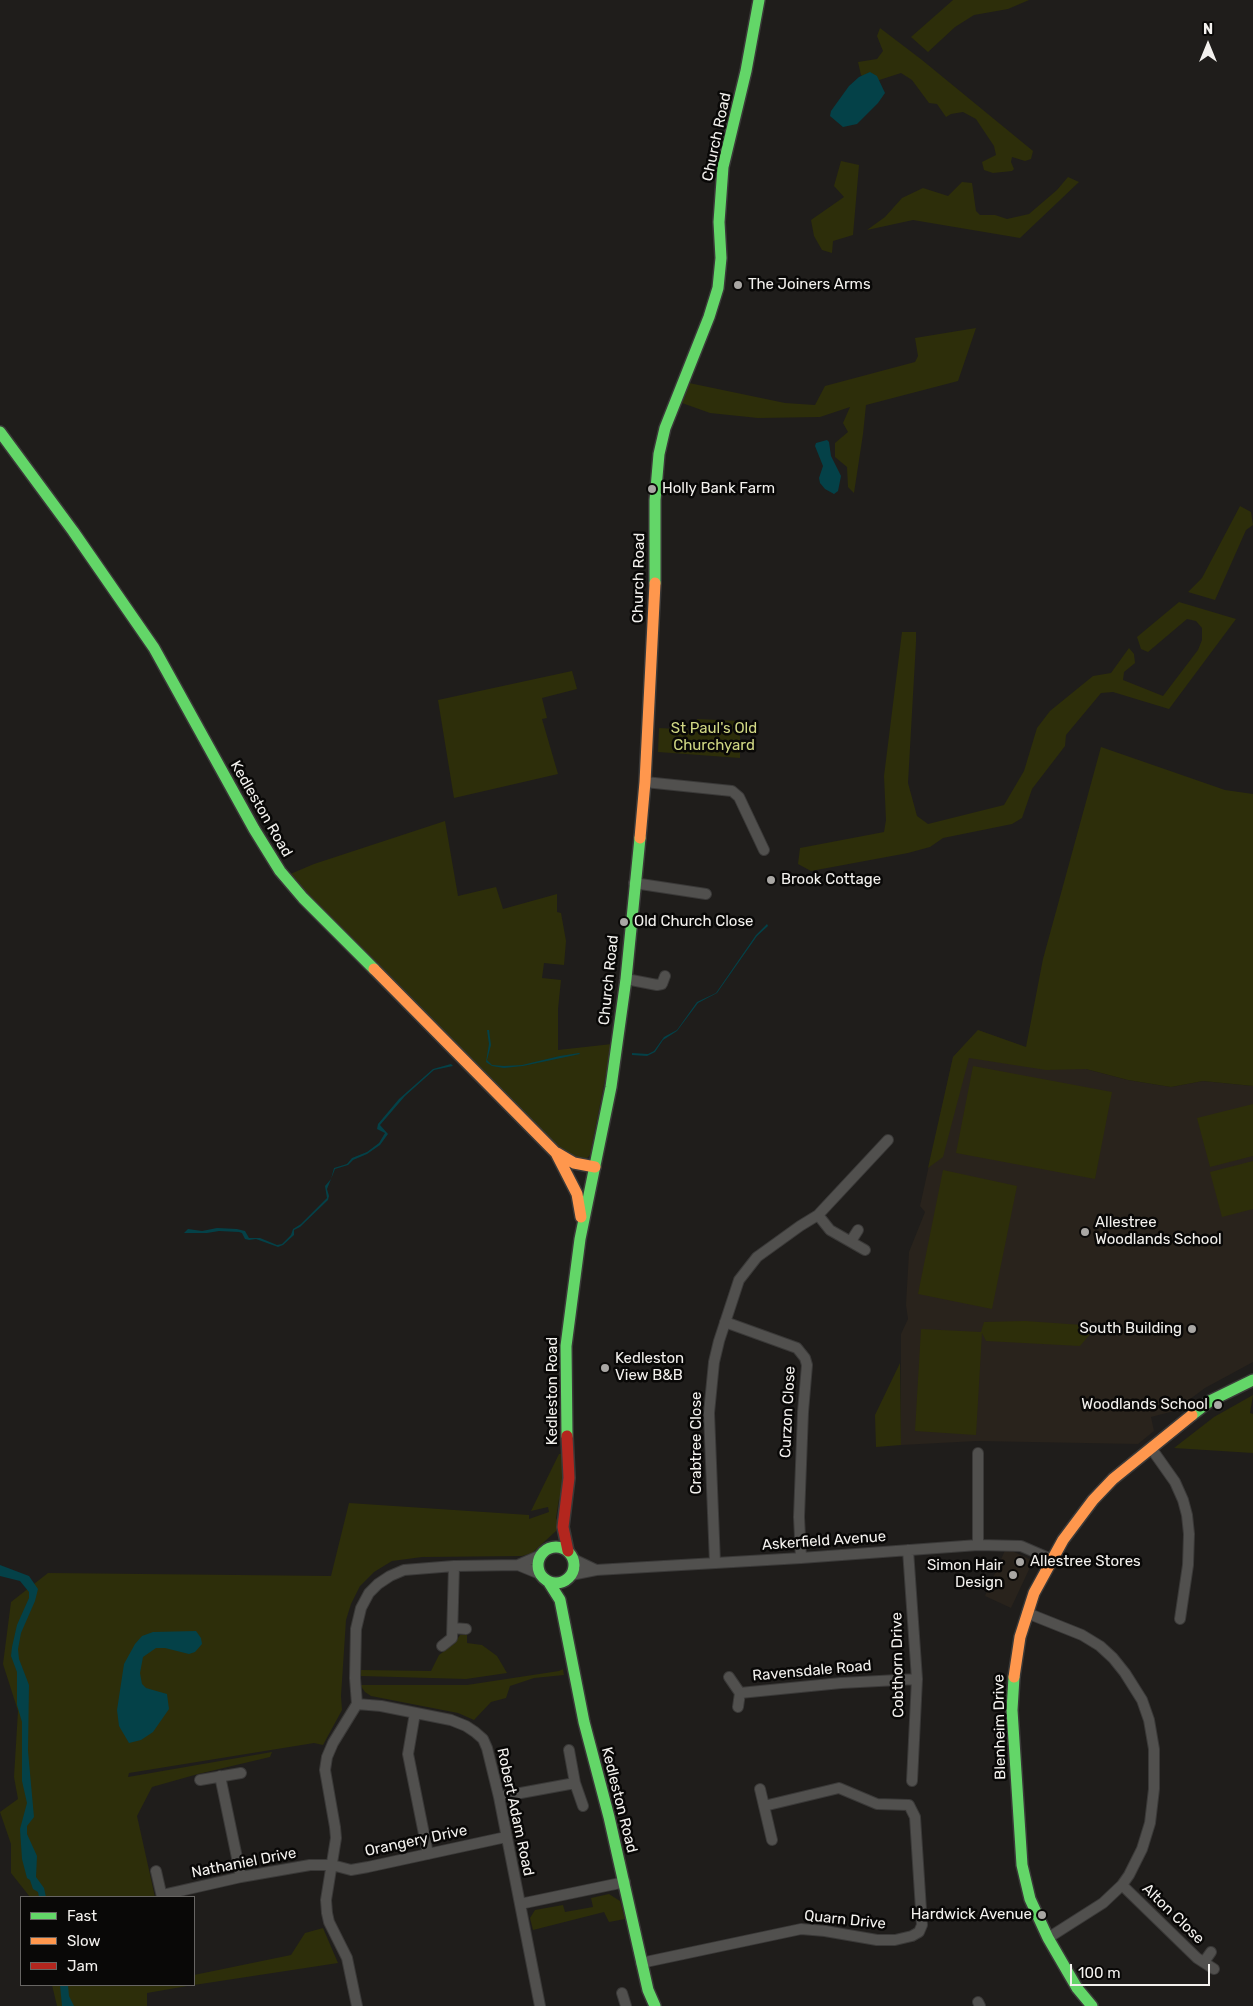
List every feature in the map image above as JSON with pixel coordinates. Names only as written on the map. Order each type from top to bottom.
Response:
[{"type":"street","name":"Church Road","points":[[594,1172],[611,1086],[626,979],[645,782],[655,590],[655,500],[659,454],[666,428],[709,317],[718,288],[721,258],[719,222],[723,167],[744,80],[759,0]]},
{"type":"street","name":"Kedleston Road","points":[[0,432],[81,543],[154,648],[254,829],[280,870],[303,898],[556,1153],[574,1164],[594,1172],[582,1225],[565,1359],[569,1478],[563,1527],[570,1555]]},
{"type":"street","points":[[645,782],[732,791],[739,797],[764,850]]},
{"type":"street","points":[[634,884],[706,894]]},
{"type":"street","points":[[626,979],[657,985],[662,984],[665,976]]},
{"type":"street","name":"Crabtree Close","points":[[715,1563],[709,1413],[714,1362],[739,1280],[750,1264],[818,1215],[888,1140]]},
{"type":"street","name":"Kedleston Road","points":[[556,1153],[579,1203],[582,1225]]},
{"type":"street","points":[[865,1164],[874,1172]]},
{"type":"street","points":[[566,1172],[594,1172]]},
{"type":"street","points":[[818,1215],[830,1230],[865,1250]]},
{"type":"street","points":[[851,1241],[858,1230]]},
{"type":"street","name":"Curzon Close","points":[[725,1322],[797,1348],[805,1358],[807,1365],[803,1412],[799,1517],[800,1558]]},
{"type":"street","name":"Blenheim Drive","points":[[1092,2006],[1077,1988],[1048,1938],[1030,1899],[1022,1865],[1012,1710],[1013,1681],[1020,1637],[1034,1592],[1051,1559],[1076,1521],[1093,1500],[1113,1479],[1210,1401],[1253,1380]]},
{"type":"street","points":[[1151,1448],[1175,1482],[1187,1515],[1189,1534],[1188,1565],[1180,1619]]},
{"type":"street","points":[[978,1545],[980,1459]]},
{"type":"street","name":"Kedleston Road","points":[[546,1552],[563,1527]]},
{"type":"street","name":"Askerfield Avenue","points":[[569,1577],[596,1570],[978,1545],[1021,1546],[1051,1559]]},
{"type":"street","points":[[357,2006],[347,1958],[329,1922],[327,1913],[326,1900],[332,1865],[335,1826],[325,1770],[327,1757],[333,1743],[357,1704],[354,1683],[356,1629],[361,1608],[369,1593],[390,1576],[404,1570],[454,1566],[518,1565],[559,1548],[570,1555],[574,1567],[560,1600]]},
{"type":"street","name":"Cobthorn Drive","points":[[908,1550],[917,1679],[912,1781]]},
{"type":"street","points":[[544,1578],[538,1564],[546,1552]]},
{"type":"street","name":"Askerfield Avenue","points":[[570,1555],[596,1570]]},
{"type":"street","points":[[518,1565],[544,1578],[560,1582],[569,1577]]},
{"type":"street","points":[[442,1646],[452,1638],[454,1566]]},
{"type":"street","name":"Kedleston Road","points":[[544,1578],[560,1600],[584,1722],[625,1882],[641,1963],[648,1990],[655,2006]]},
{"type":"street","points":[[1027,1613],[1071,1629],[1100,1646],[1126,1673],[1137,1690],[1146,1710],[1154,1749],[1152,1811],[1142,1849],[1122,1885],[1103,1903],[1048,1938]]},
{"type":"street","points":[[453,1628],[466,1629]]},
{"type":"street","name":"Ravensdale Road","points":[[729,1677],[740,1693],[738,1707]]},
{"type":"street","name":"Ravensdale Road","points":[[740,1693],[841,1683],[917,1679]]},
{"type":"street","name":"Robert Adam Road","points":[[357,1704],[366,1704],[451,1720],[475,1732],[483,1739],[499,1797],[540,2006]]},
{"type":"street","points":[[415,1713],[408,1754],[428,1854]]},
{"type":"street","points":[[569,1750],[575,1783],[583,1806]]},
{"type":"street","points":[[200,1780],[240,1773]]},
{"type":"street","points":[[220,1776],[241,1877]]},
{"type":"street","points":[[499,1797],[575,1783]]},
{"type":"street","name":"Quarn Drive","points":[[641,1963],[801,1929],[877,1940],[895,1940],[916,1934],[922,1925],[922,1918],[915,1817],[909,1805],[877,1804],[839,1788],[764,1806]]},
{"type":"street","points":[[760,1789],[772,1840]]},
{"type":"street","name":"Orangery Drive","points":[[332,1865],[352,1870],[506,1837]]},
{"type":"street","name":"Nathaniel Drive","points":[[156,1871],[162,1896],[241,1877],[310,1865],[332,1865]]},
{"type":"street","points":[[520,1904],[625,1882]]},
{"type":"street","name":"Alton Close","points":[[1122,1885],[1197,1958],[1214,1968]]},
{"type":"street","name":"Alton Close","points":[[1204,1962],[1211,1952]]},
{"type":"street","points":[[622,1993],[626,2006]]},
{"type":"shaded area","name":"Allestree Woodlands School","points":[[978,1030],[1086,1069],[1128,1080],[1171,1087],[1203,1081],[1253,1086],[1253,1362],[1205,1388],[1174,1411],[1151,1417],[1154,1431],[1138,1444],[977,1441],[901,1445],[901,1334],[908,1319],[906,1305],[909,1252],[925,1212],[920,1206],[953,1057]]},
{"type":"shaded area","points":[[1006,1548],[1033,1561],[1011,1608],[985,1596]]},
{"type":"green space","points":[[953,0],[1029,0],[1008,9],[974,15],[955,27],[928,52],[911,37]]},
{"type":"green space","points":[[880,28],[1033,151],[1031,159],[1025,161],[1012,157],[1011,162],[1014,169],[1012,171],[993,173],[984,170],[982,162],[996,155],[994,146],[976,119],[963,112],[946,117],[937,104],[929,103],[912,80],[901,73],[870,83],[861,75],[858,62],[877,59],[883,51],[877,36]]},
{"type":"green space","points":[[841,161],[859,165],[853,235],[833,241],[832,253],[822,250],[814,236],[811,220],[844,197],[834,186]]},
{"type":"green space","points":[[1068,177],[1079,182],[1020,238],[913,220],[867,230],[885,217],[902,198],[923,188],[948,196],[962,182],[972,183],[976,211],[980,215],[995,215],[1007,219],[1029,214],[1057,190]]},
{"type":"green space","points":[[976,328],[958,381],[866,405],[854,493],[848,487],[847,467],[835,457],[835,443],[848,432],[843,423],[850,407],[820,417],[758,418],[710,413],[682,403],[689,383],[785,403],[815,405],[825,386],[915,362],[918,356],[915,338]]},
{"type":"green space","points":[[1240,506],[1251,512],[1253,525],[1246,530],[1215,600],[1188,592],[1202,578]]},
{"type":"green space","points":[[1179,602],[1236,619],[1169,709],[1113,692],[1101,693],[1066,735],[1065,746],[1032,789],[1022,818],[1012,824],[943,838],[930,847],[908,853],[811,871],[798,864],[800,848],[884,832],[886,820],[884,776],[902,632],[916,632],[908,783],[917,816],[928,824],[1004,805],[1024,771],[1037,728],[1050,711],[1093,676],[1111,673],[1129,648],[1134,654],[1135,663],[1124,672],[1123,680],[1163,696],[1198,650],[1202,640],[1202,628],[1196,621],[1187,619],[1148,652],[1141,649],[1137,637]]},
{"type":"green space","points":[[572,671],[577,689],[542,698],[547,718],[542,719],[558,774],[454,798],[438,700]]},
{"type":"green space","name":"St Paul's Old Churchyard","points":[[697,719],[740,721],[740,758],[658,752],[659,728],[696,730]]},
{"type":"green space","points":[[1101,747],[1225,790],[1253,794],[1253,1086],[1203,1081],[1171,1087],[1128,1080],[1086,1069],[1046,1070],[969,1058],[943,1157],[928,1168],[953,1057],[978,1030],[1026,1047],[1043,959]]},
{"type":"green space","points":[[445,821],[458,896],[496,887],[503,909],[557,894],[557,912],[561,913],[566,941],[564,965],[544,963],[542,978],[561,980],[558,1009],[558,1050],[612,1044],[590,1155],[585,1160],[560,1152],[288,875],[314,864]]},
{"type":"green space","points":[[973,1066],[1112,1092],[1095,1179],[956,1153]]},
{"type":"green space","points":[[1253,1104],[1253,1156],[1210,1167],[1197,1118]]},
{"type":"green space","points":[[1253,1161],[1253,1209],[1222,1217],[1210,1172]]},
{"type":"green space","points":[[943,1170],[1017,1186],[992,1309],[918,1294]]},
{"type":"green space","points":[[1025,1321],[1097,1326],[1080,1346],[986,1341],[982,1333],[976,1435],[915,1431],[921,1329],[981,1332],[984,1322]]},
{"type":"green space","points":[[900,1363],[901,1445],[876,1447],[875,1415]]},
{"type":"green space","points":[[1253,1395],[1250,1413],[1253,1414],[1253,1453],[1174,1448],[1214,1417]]},
{"type":"green space","points":[[565,1453],[563,1495],[559,1499],[556,1531],[532,1553],[522,1556],[422,1557],[392,1561],[374,1572],[360,1586],[346,1620],[341,1696],[342,1710],[323,1745],[314,1743],[129,1773],[128,1777],[272,1752],[270,1757],[152,1787],[137,1816],[155,1896],[29,1896],[11,1873],[11,1844],[0,1812],[18,1799],[14,1777],[18,1711],[3,1664],[11,1602],[48,1573],[331,1576],[349,1503],[529,1515],[529,1519],[549,1512],[548,1507],[531,1511],[559,1454]]},
{"type":"green space","points":[[467,1634],[467,1643],[482,1645],[497,1656],[507,1673],[466,1679],[361,1676],[361,1670],[431,1671],[439,1655],[454,1644],[460,1635]]},
{"type":"green space","points":[[563,1669],[564,1675],[534,1678],[510,1686],[506,1698],[491,1702],[474,1720],[458,1713],[371,1696],[360,1685],[467,1685]]},
{"type":"green space","points":[[609,1894],[620,1901],[625,1919],[609,1922],[604,1912],[533,1930],[530,1918],[535,1910],[563,1905],[565,1912],[593,1907],[591,1898]]},
{"type":"green space","points":[[323,1928],[338,1963],[195,1985],[195,1975],[291,1955],[305,1933]]},
{"type":"green space","points":[[52,1986],[187,1986],[147,1993],[147,2006],[57,2006]]},
{"type":"water","points":[[870,72],[877,76],[885,93],[878,103],[857,124],[843,127],[830,116],[831,111],[849,86],[859,77]]},
{"type":"water","points":[[827,440],[831,456],[841,476],[838,491],[834,494],[825,489],[820,483],[819,478],[823,466],[815,446],[816,443]]},
{"type":"water","points":[[767,924],[768,926],[757,936],[717,993],[698,1003],[677,1031],[663,1040],[655,1052],[647,1056],[632,1055],[632,1053],[648,1054],[654,1051],[664,1037],[677,1030],[697,1002],[716,993],[756,935]]},
{"type":"water","points":[[487,1030],[489,1030],[491,1045],[487,1060],[492,1065],[522,1065],[560,1056],[580,1054],[523,1066],[504,1068],[492,1066],[486,1062],[489,1044]]},
{"type":"water","points":[[451,1064],[453,1066],[434,1070],[405,1096],[380,1125],[388,1134],[380,1145],[367,1154],[353,1160],[348,1165],[335,1169],[331,1179],[334,1168],[347,1164],[352,1158],[367,1152],[379,1143],[385,1133],[377,1129],[378,1124],[399,1099],[433,1069]]},
{"type":"water","points":[[331,1179],[327,1189],[328,1200],[300,1227],[294,1230],[294,1235],[283,1245],[278,1247],[256,1239],[245,1239],[242,1233],[239,1232],[184,1233],[188,1229],[202,1231],[217,1228],[237,1229],[245,1231],[249,1238],[260,1238],[277,1245],[282,1244],[291,1235],[293,1229],[301,1224],[327,1198],[325,1186]]},
{"type":"water","points":[[0,1565],[29,1576],[38,1589],[35,1601],[21,1633],[18,1649],[19,1659],[29,1685],[28,1751],[34,1817],[27,1826],[27,1834],[37,1856],[36,1877],[44,1888],[46,1896],[39,1896],[38,1892],[33,1889],[30,1880],[27,1878],[22,1859],[20,1829],[27,1803],[22,1781],[22,1722],[17,1705],[17,1672],[11,1656],[17,1625],[29,1598],[29,1592],[20,1581],[0,1576]]},
{"type":"water","points":[[196,1631],[201,1638],[202,1644],[195,1652],[189,1654],[165,1648],[156,1648],[143,1657],[140,1673],[142,1684],[146,1688],[167,1694],[169,1709],[153,1732],[141,1740],[129,1743],[119,1726],[117,1710],[124,1664],[135,1644],[142,1636],[153,1632]]},
{"type":"water","points":[[60,1986],[68,1986],[69,1996],[74,2006],[62,2006]]},
{"type":"traffic: fast","points":[[655,583],[655,500],[659,454],[665,428],[709,317],[718,288],[721,258],[719,222],[723,167],[746,71],[759,0]]},
{"type":"traffic: fast","points":[[0,432],[73,531],[154,648],[254,829],[280,871],[303,898],[374,969]]},
{"type":"traffic: fast","points":[[567,1436],[566,1346],[580,1239],[611,1087],[626,979],[640,838]]},
{"type":"traffic: fast","points":[[1192,1415],[1210,1401],[1253,1380]]},
{"type":"traffic: fast","points":[[556,1547],[563,1548],[569,1552],[573,1558],[574,1565],[573,1572],[569,1578],[563,1582],[556,1583],[549,1582],[543,1578],[539,1572],[538,1565],[539,1558],[543,1552],[549,1548],[556,1547]]},
{"type":"traffic: fast","points":[[548,1581],[560,1600],[584,1722],[609,1817],[648,1990],[655,2006]]},
{"type":"traffic: fast","points":[[1014,1677],[1012,1710],[1022,1865],[1030,1899],[1048,1938],[1077,1988],[1092,2006]]},
{"type":"traffic: slow","points":[[640,838],[645,782],[655,583]]},
{"type":"traffic: slow","points":[[374,969],[556,1153],[577,1194],[581,1217]]},
{"type":"traffic: slow","points":[[557,1153],[574,1163],[595,1167]]},
{"type":"traffic: slow","points":[[1014,1677],[1020,1637],[1034,1593],[1063,1540],[1093,1500],[1113,1479],[1192,1415]]},
{"type":"traffic: jam","points":[[567,1436],[569,1478],[563,1527],[568,1551]]},
{"type":"place","name":"The Joiners Arms","points":[[738,285]]},
{"type":"place","name":"Holly Bank Farm","points":[[652,489]]},
{"type":"place","name":"Brook Cottage","points":[[771,880]]},
{"type":"place","name":"Old Church Close","points":[[624,922]]},
{"type":"place","name":"Allestree Woodlands School","points":[[1085,1232]]},
{"type":"place","name":"South Building","points":[[1192,1329]]},
{"type":"place","name":"Kedleston View B&B","points":[[605,1368]]},
{"type":"place","name":"Woodlands School","points":[[1218,1405]]},
{"type":"place","name":"Allestree Stores","points":[[1020,1562]]},
{"type":"place","name":"Simon Hair Design","points":[[1013,1575]]},
{"type":"place","name":"Hardwick Avenue","points":[[1042,1915]]}]
